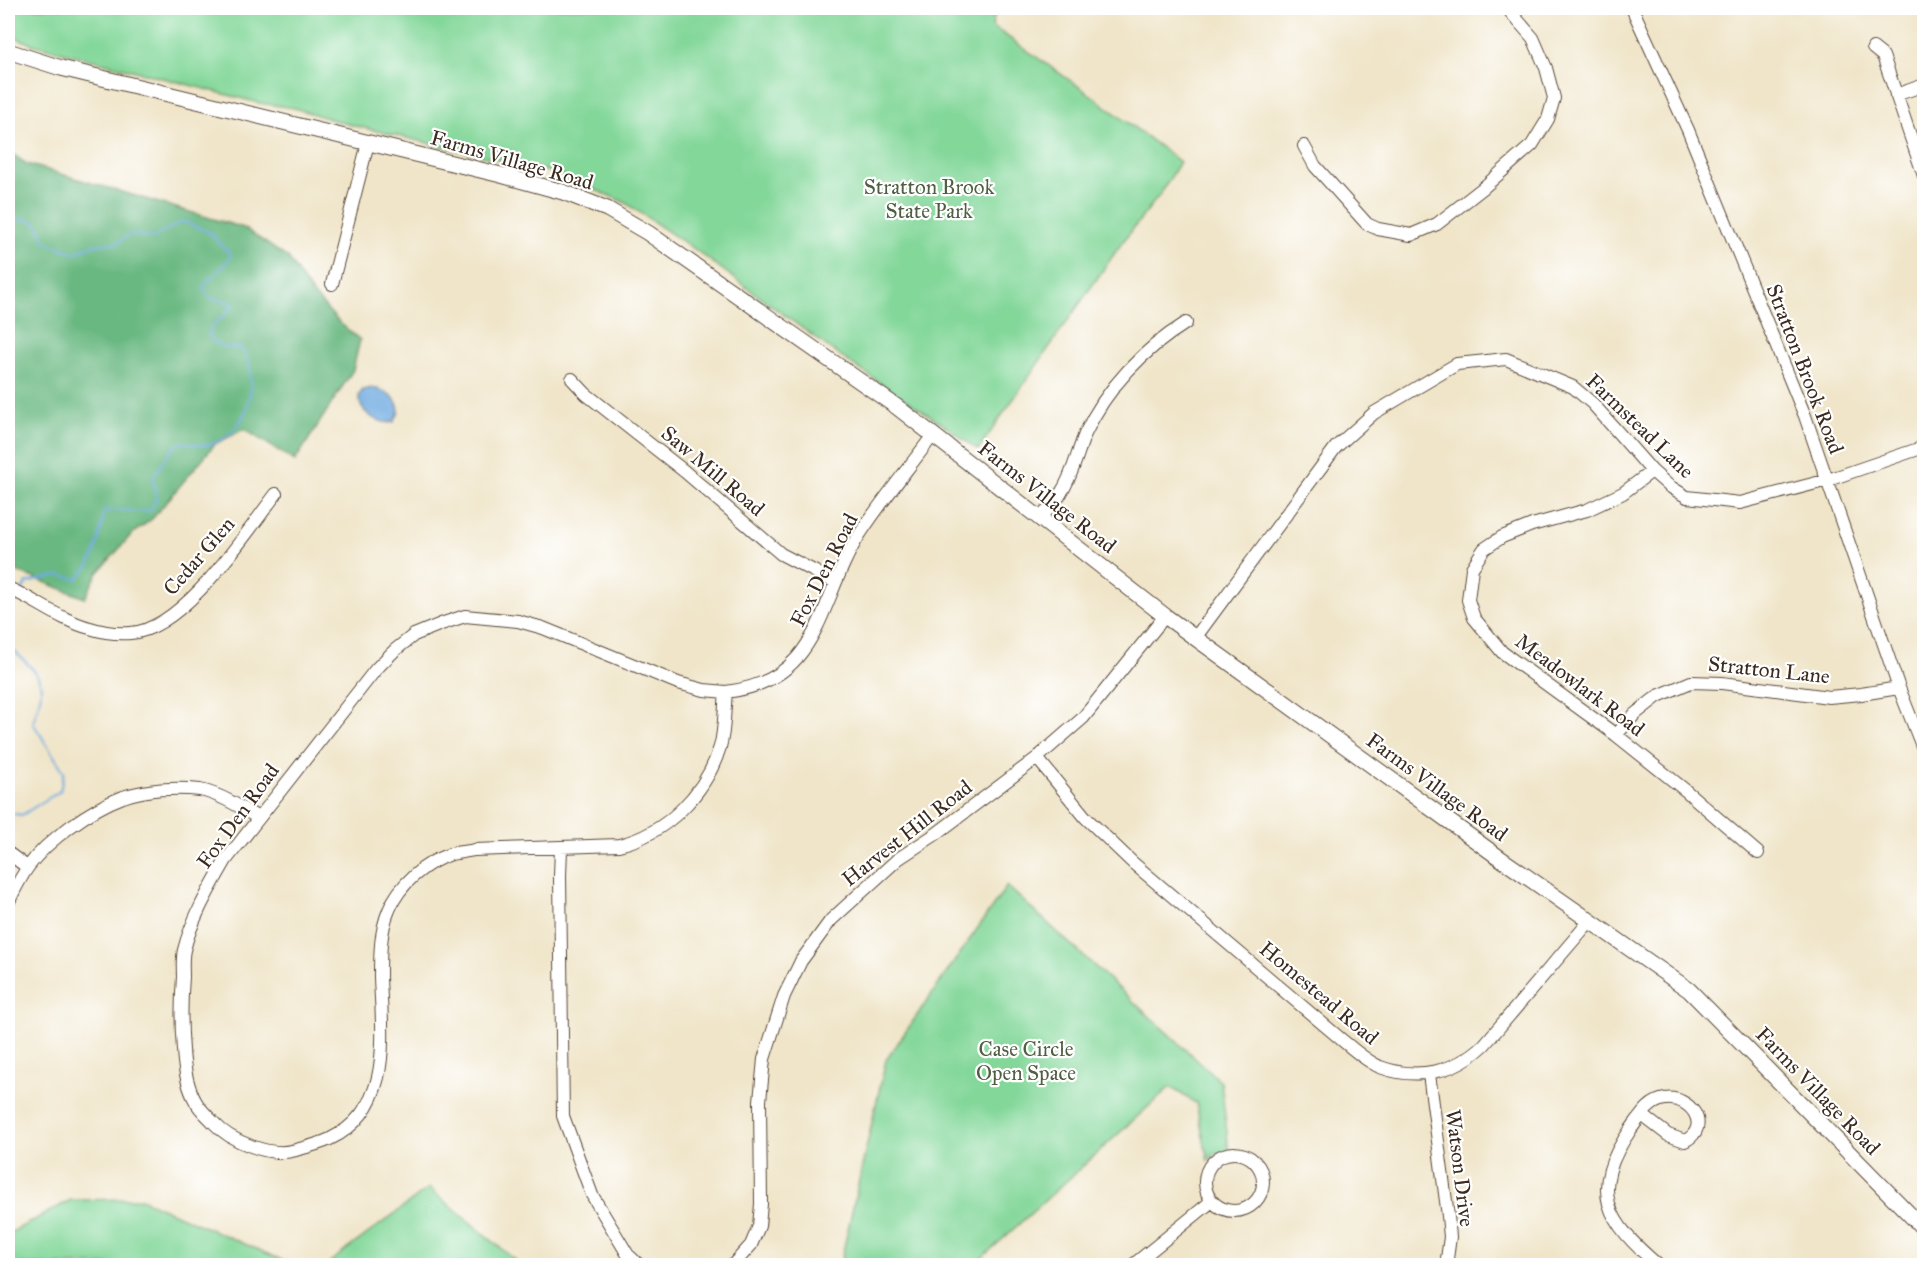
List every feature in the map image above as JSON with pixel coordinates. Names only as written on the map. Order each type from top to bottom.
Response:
[{"type":"main road","name":"Farms Village Road","points":[[8,51],[61,68],[563,192],[607,209],[669,247],[897,407],[1195,638],[1589,922],[1662,969],[1689,990],[1924,1229]]},
{"type":"street","points":[[1304,146],[1316,166],[1366,224],[1378,229],[1411,235],[1437,224],[1532,145],[1548,119],[1554,98],[1546,68],[1533,38],[1507,8]]},
{"type":"street","name":"Stratton Brook Road","points":[[1632,8],[1688,130],[1805,416],[1899,688],[1924,751]]},
{"type":"street","points":[[1873,48],[1883,56],[1924,176]]},
{"type":"street","points":[[1896,95],[1924,85]]},
{"type":"street","points":[[332,284],[368,143]]},
{"type":"street","points":[[1041,518],[1061,494],[1086,432],[1107,396],[1134,364],[1167,335],[1186,323]]},
{"type":"street","name":"Farmstead Lane","points":[[1195,638],[1336,447],[1374,412],[1457,364],[1506,359],[1573,387],[1593,404],[1652,471],[1686,497],[1740,503],[1828,480],[1924,447]]},
{"type":"street","name":"Saw Mill Road","points":[[572,379],[585,394],[676,464],[781,554],[835,582]]},
{"type":"street","name":"Fox Den Road","points":[[726,692],[721,744],[704,783],[689,802],[660,826],[636,841],[619,845],[474,850],[451,854],[417,873],[404,887],[388,911],[381,937],[382,1060],[376,1087],[365,1110],[351,1125],[330,1139],[292,1152],[278,1153],[237,1142],[222,1132],[196,1103],[187,1079],[183,1050],[184,951],[209,889],[226,860],[358,689],[395,650],[414,635],[465,616],[518,621],[543,628],[678,683],[704,690],[726,692],[756,685],[784,670],[801,655],[817,630],[835,582],[859,535],[933,435]]},
{"type":"street","name":"Meadowlark Road","points":[[1652,471],[1623,493],[1587,510],[1532,525],[1502,537],[1484,549],[1472,568],[1468,600],[1474,618],[1502,652],[1616,735],[1686,790],[1758,853]]},
{"type":"street","name":"Cedar Glen","points":[[16,592],[89,628],[132,633],[155,626],[174,615],[203,588],[276,494]]},
{"type":"street","name":"Harvest Hill Road","points":[[732,1266],[751,1245],[759,1226],[761,1204],[760,1101],[764,1059],[784,996],[801,962],[831,920],[898,859],[936,834],[1037,758],[1090,710],[1165,616]]},
{"type":"street","name":"Stratton Lane","points":[[1616,735],[1635,714],[1658,696],[1691,682],[1722,683],[1829,697],[1899,688]]},
{"type":"street","name":"Homestead Road","points":[[1037,758],[1086,818],[1133,863],[1366,1059],[1380,1067],[1402,1072],[1429,1074],[1466,1061],[1484,1045],[1589,922]]},
{"type":"street","points":[[8,903],[27,867],[54,838],[123,797],[170,789],[201,790],[236,804],[258,818]]},
{"type":"street","points":[[561,848],[563,1116],[592,1195],[628,1255],[640,1266]]},
{"type":"street","points":[[8,853],[27,867]]},
{"type":"street","name":"Watson Drive","points":[[1429,1074],[1450,1237],[1446,1266]]},
{"type":"street","points":[[1642,1114],[1620,1144],[1613,1159],[1608,1195],[1611,1212],[1617,1224],[1629,1240],[1659,1266]]},
{"type":"street","points":[[1232,1152],[1251,1157],[1258,1164],[1263,1173],[1264,1183],[1262,1193],[1256,1201],[1239,1211],[1220,1207],[1212,1201],[1207,1193],[1206,1175],[1215,1160],[1232,1152]]},
{"type":"street","points":[[1132,1266],[1212,1201]]},
{"type":"green space","name":"Stratton Brook State Park","points":[[8,8],[996,8],[992,26],[1091,95],[1180,162],[1161,193],[1121,244],[978,450],[847,361],[697,251],[624,202],[555,173],[343,123],[294,108],[259,103],[31,44],[8,34]]},
{"type":"green space","points":[[8,151],[27,164],[244,228],[288,258],[311,292],[340,323],[360,340],[353,370],[295,461],[244,429],[215,444],[153,518],[131,535],[97,574],[85,598],[8,568]]},
{"type":"green space","name":"Case Circle Open Space","points":[[1007,886],[1221,1082],[1229,1151],[1217,1153],[1208,1160],[1196,1103],[1170,1087],[974,1265],[840,1265],[886,1060]]},
{"type":"green space","points":[[429,1188],[521,1265],[326,1265]]},
{"type":"green space","points":[[141,1199],[293,1265],[8,1265],[8,1234],[71,1200]]},
{"type":"water","points":[[372,388],[382,390],[397,402],[399,412],[394,422],[376,419],[365,412],[359,395],[363,390]]},
{"type":"waterway","points":[[8,224],[20,219],[32,220],[40,228],[45,242],[75,253],[93,245],[117,243],[130,234],[153,238],[182,221],[209,232],[231,255],[203,288],[210,298],[229,302],[233,307],[210,328],[210,338],[222,347],[241,348],[251,376],[247,407],[241,421],[220,441],[205,445],[182,442],[175,446],[153,477],[157,498],[150,511],[104,510],[93,556],[89,565],[77,579],[58,575],[27,583],[22,590]]},
{"type":"waterway","points":[[8,613],[17,597]]},
{"type":"waterway","points":[[8,638],[15,651],[36,674],[39,681],[40,698],[33,723],[64,772],[60,791],[22,815],[8,813]]}]
